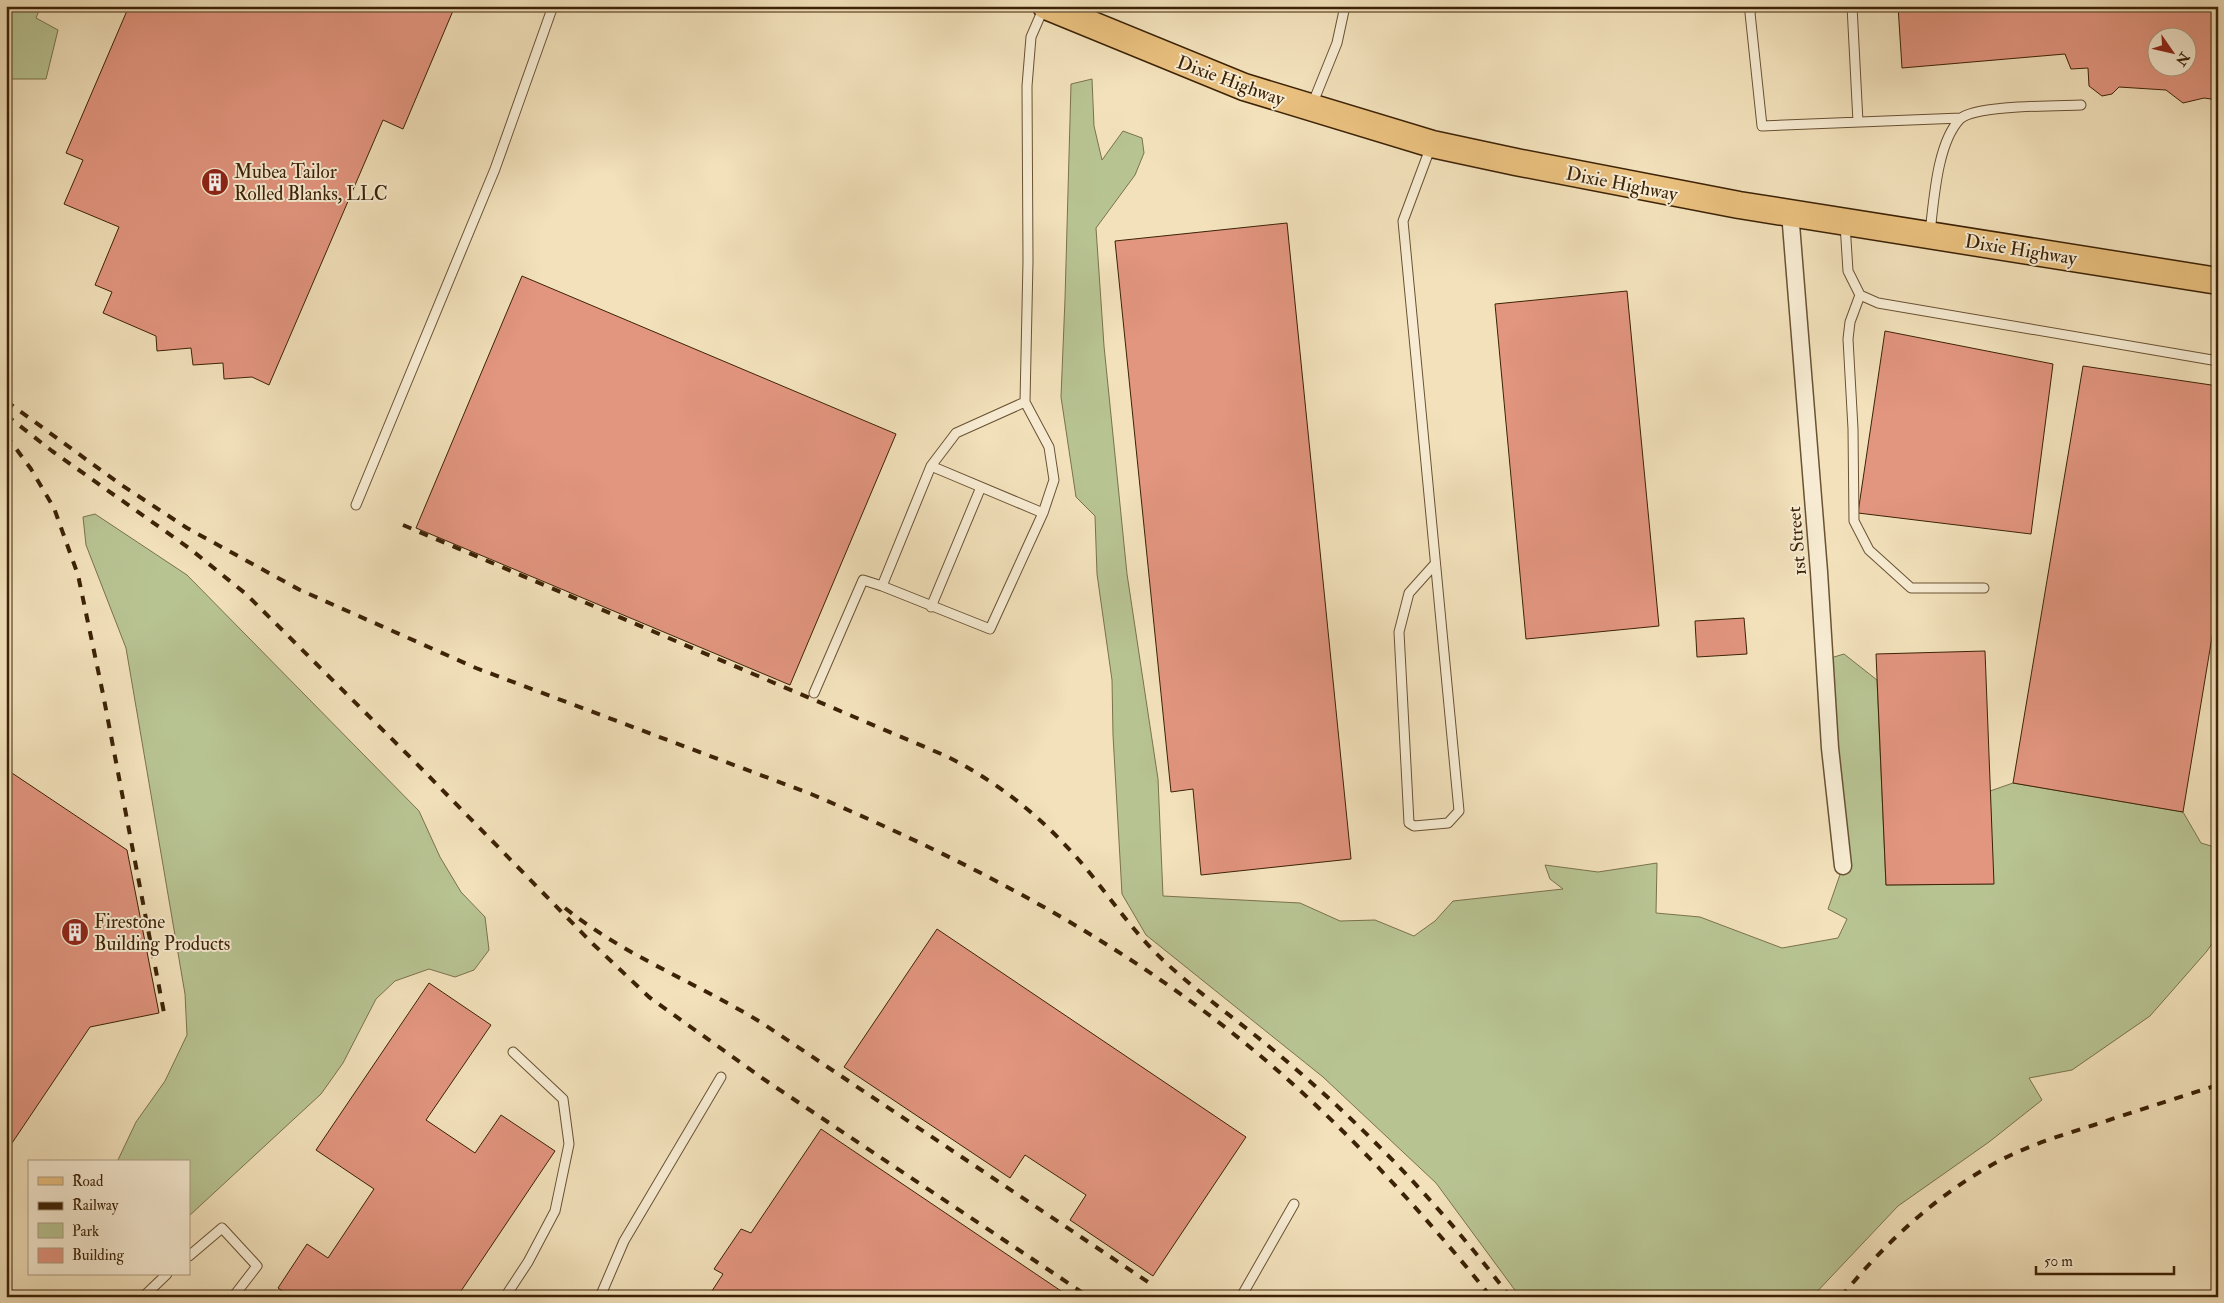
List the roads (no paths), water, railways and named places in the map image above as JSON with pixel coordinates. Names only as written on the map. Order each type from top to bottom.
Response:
[{"type":"main road","name":"Dixie Highway","points":[[1045,6],[1244,88],[1432,144],[1612,181],[1790,212],[2218,281]]},
{"type":"street","name":"1st Street","points":[[1790,212],[1819,572],[1830,748],[1843,866]]},
{"type":"lane","points":[[356,505],[495,169],[553,6]]},
{"type":"lane","points":[[814,693],[864,580],[990,629],[1043,513],[1054,480],[1049,447],[1024,402],[1028,261],[1026,86],[1031,37],[1045,6]]},
{"type":"lane","points":[[1310,108],[1337,43],[1346,6]]},
{"type":"lane","points":[[1753,6],[1750,13],[1762,126],[1961,118],[1983,110],[2081,105]]},
{"type":"lane","points":[[1852,6],[1858,122]]},
{"type":"lane","points":[[1930,235],[1939,163],[1953,130],[1961,118]]},
{"type":"lane","points":[[1432,144],[1403,221],[1459,812],[1448,823],[1414,826],[1409,823],[1399,632],[1409,593],[1435,564]]},
{"type":"lane","points":[[1845,221],[1848,270],[1860,295],[1878,303],[2218,361]]},
{"type":"lane","points":[[1860,295],[1850,322],[1848,339],[1854,429],[1854,521],[1869,550],[1911,588],[1984,588]]},
{"type":"lane","points":[[882,586],[931,466],[956,433],[1024,402]]},
{"type":"lane","points":[[931,466],[1043,513]]},
{"type":"lane","points":[[931,607],[981,487]]},
{"type":"lane","points":[[505,1297],[528,1262],[555,1211],[569,1144],[563,1099],[513,1052]]},
{"type":"lane","points":[[600,1297],[624,1241],[721,1077]]},
{"type":"lane","points":[[1241,1297],[1294,1204]]},
{"type":"lane","points":[[190,1255],[222,1228],[258,1266],[233,1297]]},
{"type":"lane","points":[[143,1297],[165,1276]]},
{"type":"railway","points":[[6,401],[120,484],[187,528],[300,590],[476,668],[811,794],[974,869],[1077,927],[1128,958],[1177,992],[1226,1028],[1298,1089],[1333,1121],[1399,1189],[1491,1297]]},
{"type":"railway","points":[[6,415],[52,451],[189,548],[246,594],[415,762],[593,944],[649,997],[762,1078],[1089,1297]]},
{"type":"railway","points":[[6,435],[31,469],[54,508],[78,575],[103,694],[165,1018]]},
{"type":"railway","points":[[403,525],[946,756],[967,767],[1005,792],[1041,821],[1074,854],[1154,952],[1196,989],[1291,1065],[1379,1146],[1434,1204],[1510,1297]]},
{"type":"railway","points":[[565,908],[612,941],[762,1023],[1151,1284]]},
{"type":"railway","points":[[1841,1297],[1875,1258],[1913,1222],[1954,1189],[1999,1161],[2022,1150],[2058,1137],[2218,1085]]},
{"type":"place","name":"Mubea Tailor Rolled Blanks, LLC","points":[[215,182]]},
{"type":"place","name":"Firestone Building Products","points":[[75,932]]}]
